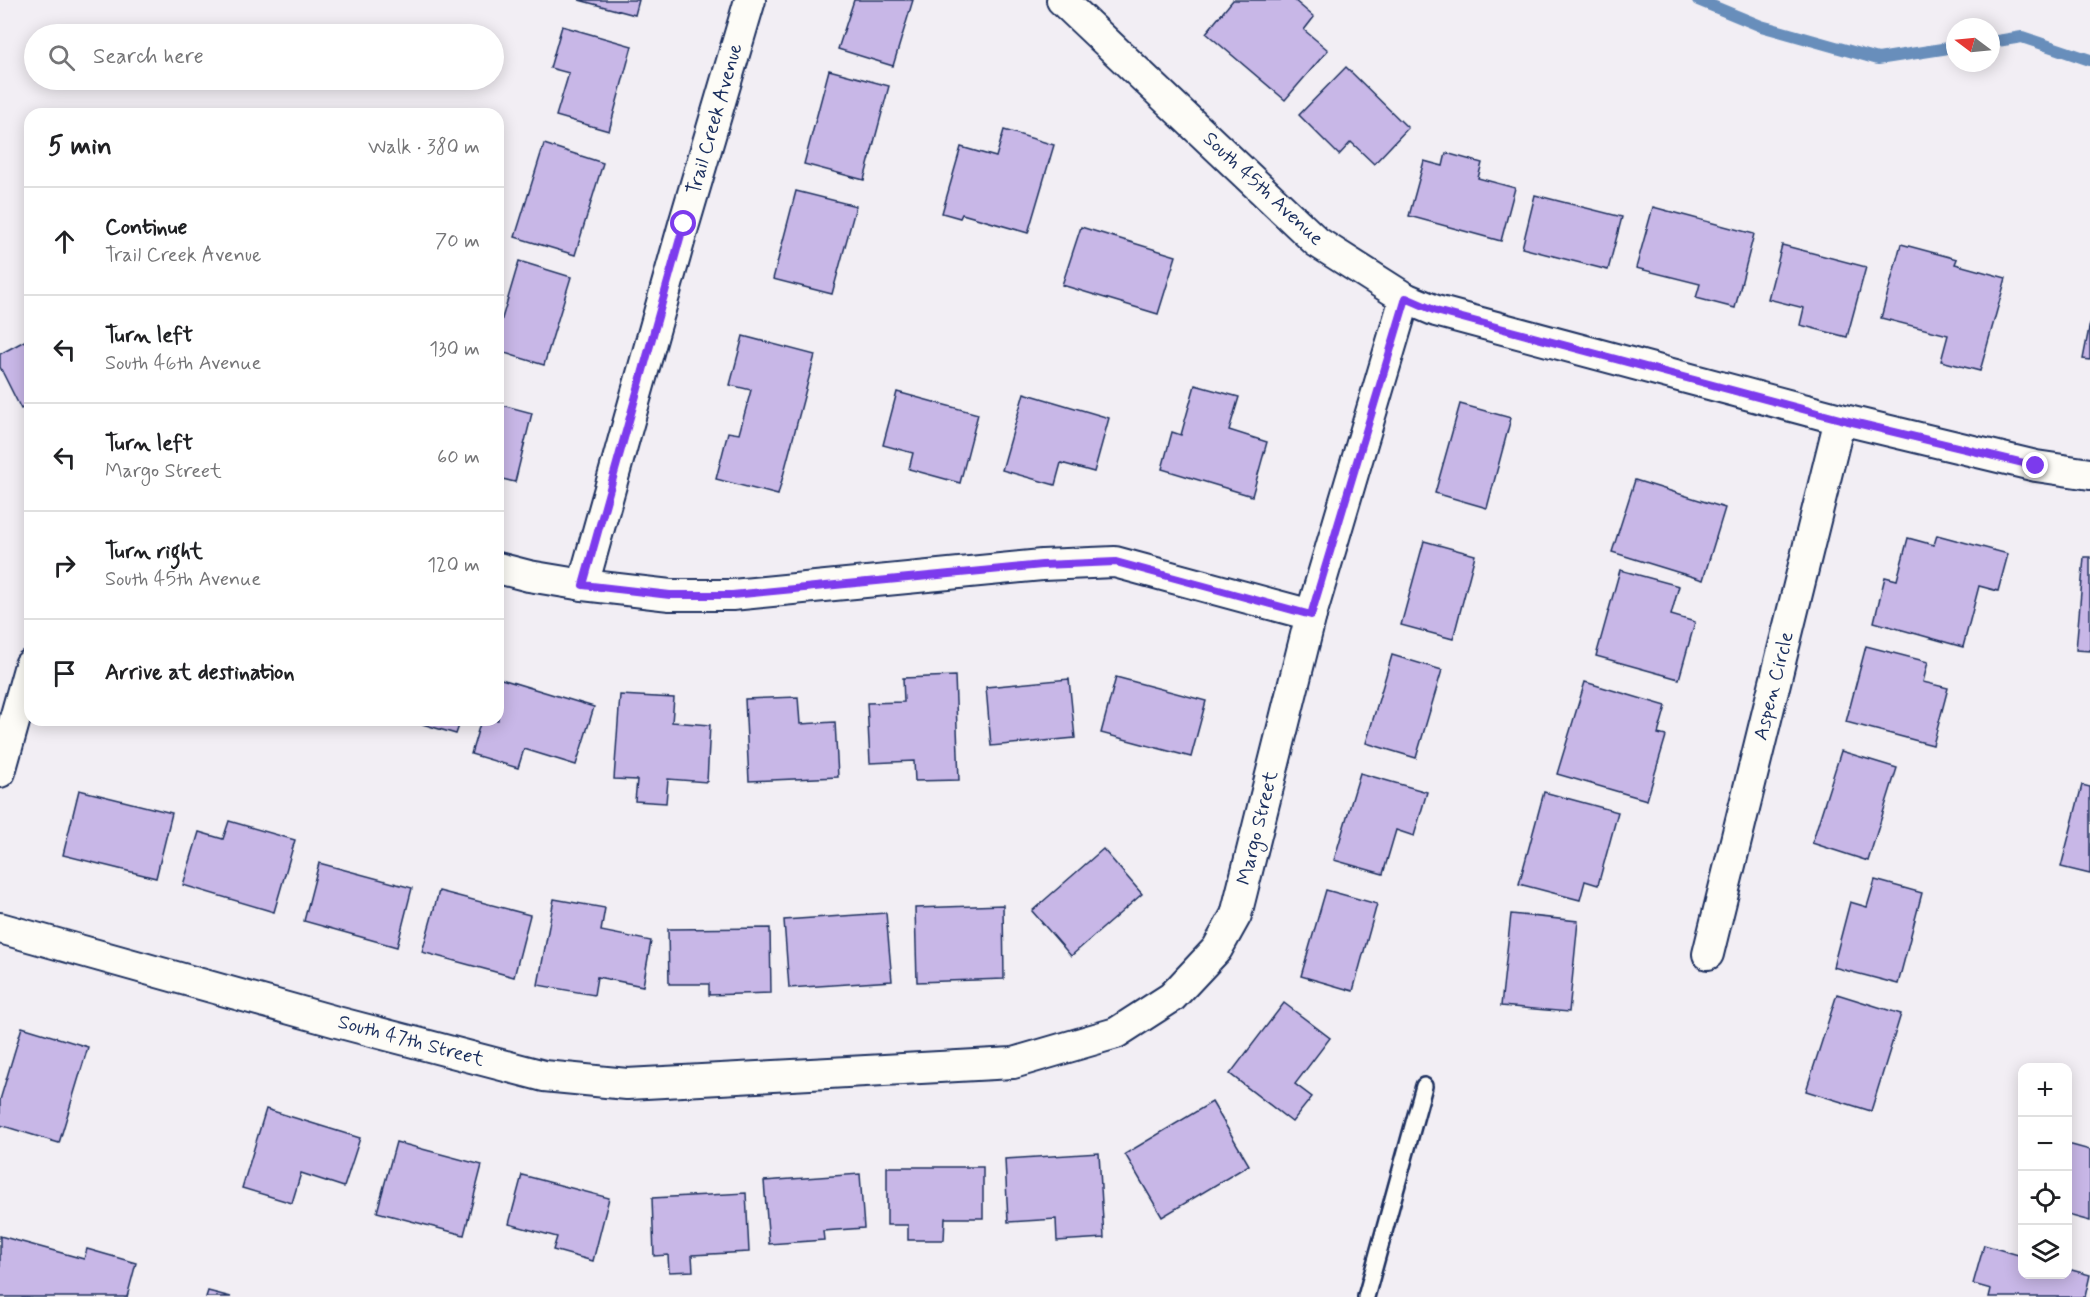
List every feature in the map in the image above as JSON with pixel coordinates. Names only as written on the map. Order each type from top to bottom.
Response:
[{"type":"street","name":"Trail Creek Avenue","points":[[583,585],[684,224],[750,0]]},
{"type":"street","name":"South 45th Avenue","points":[[1062,0],[1317,242],[1406,298],[1436,311],[1840,419],[2036,466],[2090,474]]},
{"type":"street","name":"Margo Street","points":[[831,1073],[1012,1063],[1116,1033],[1172,997],[1217,950],[1236,915],[1311,615],[1406,298]]},
{"type":"street","name":"Aspen Circle","points":[[1708,954],[1840,419]]},
{"type":"street","points":[[504,570],[583,585],[670,595],[732,595],[1042,565],[1116,562],[1311,615]]},
{"type":"street","points":[[0,772],[24,686]]},
{"type":"street","name":"South 47th Street","points":[[0,928],[336,1022],[544,1076],[627,1084],[831,1073]]},
{"type":"lane","points":[[1366,1297],[1424,1086]]},
{"type":"building","points":[[579,0],[639,0],[635,15]]},
{"type":"building","points":[[854,0],[913,0],[893,66],[838,49]]},
{"type":"building","points":[[1233,0],[1294,0],[1314,17],[1304,30],[1328,50],[1285,100],[1206,33]]},
{"type":"building","points":[[562,26],[632,46],[609,131],[556,116],[569,73],[550,68]]},
{"type":"building","points":[[1346,67],[1408,128],[1374,164],[1351,142],[1339,155],[1299,115]]},
{"type":"building","points":[[829,70],[889,86],[864,180],[804,164]]},
{"type":"building","points":[[1004,130],[1054,145],[1028,233],[962,214],[960,218],[942,213],[961,147],[996,157]]},
{"type":"building","points":[[544,144],[603,163],[575,255],[515,237]]},
{"type":"building","points":[[1446,153],[1482,163],[1478,178],[1515,188],[1501,241],[1409,216],[1424,161],[1443,166]]},
{"type":"building","points":[[796,191],[856,206],[832,294],[773,279]]},
{"type":"building","points":[[1535,195],[1622,217],[1608,270],[1522,248]]},
{"type":"building","points":[[1653,207],[1754,234],[1735,308],[1696,298],[1700,284],[1636,268]]},
{"type":"building","points":[[1081,227],[1176,256],[1158,314],[1062,285]]},
{"type":"building","points":[[1901,244],[1957,259],[1955,264],[2006,278],[1980,371],[1941,361],[1948,335],[1881,318]]},
{"type":"building","points":[[1782,245],[1866,267],[1847,337],[1800,325],[1804,308],[1768,299]]},
{"type":"building","points":[[519,261],[571,277],[544,365],[504,353],[504,312]]},
{"type":"building","points":[[2090,323],[2090,360],[2083,359]]},
{"type":"building","points":[[743,336],[815,355],[778,495],[716,479],[728,432],[739,434],[751,390],[730,385]]},
{"type":"building","points":[[24,341],[24,407],[21,409],[0,367],[0,354]]},
{"type":"building","points":[[1195,385],[1239,397],[1229,430],[1267,442],[1252,496],[1162,469],[1172,432],[1181,435]]},
{"type":"building","points":[[897,392],[978,414],[960,483],[909,469],[913,453],[883,445]]},
{"type":"building","points":[[1024,393],[1109,418],[1094,472],[1061,463],[1055,485],[1002,470]]},
{"type":"building","points":[[1460,404],[1511,418],[1487,508],[1435,493]]},
{"type":"building","points":[[504,406],[532,413],[515,482],[504,479]]},
{"type":"building","points":[[1635,480],[1725,508],[1703,580],[1612,552]]},
{"type":"building","points":[[1937,535],[2008,554],[1998,591],[1979,586],[1963,647],[1874,622],[1885,577],[1897,580],[1908,538],[1934,545]]},
{"type":"building","points":[[1424,541],[1475,555],[1453,639],[1401,625]]},
{"type":"building","points":[[2084,557],[2090,557],[2090,651],[2076,650]]},
{"type":"building","points":[[1620,570],[1679,586],[1671,615],[1695,622],[1679,679],[1596,656]]},
{"type":"building","points":[[1866,646],[1928,662],[1923,682],[1948,688],[1933,745],[1846,722]]},
{"type":"building","points":[[1392,655],[1442,670],[1416,758],[1366,743]]},
{"type":"building","points":[[955,676],[959,780],[915,781],[914,761],[870,763],[867,703],[904,702],[903,678]]},
{"type":"building","points":[[1116,677],[1206,701],[1191,757],[1101,733]]},
{"type":"building","points":[[1069,679],[1075,738],[991,746],[986,687]]},
{"type":"building","points":[[504,680],[594,707],[576,765],[524,749],[518,768],[471,754],[479,726],[504,726]]},
{"type":"building","points":[[1585,682],[1666,706],[1658,734],[1666,736],[1647,800],[1557,774]]},
{"type":"building","points":[[620,695],[674,698],[672,722],[710,725],[707,782],[668,779],[666,803],[635,801],[637,780],[614,779]]},
{"type":"building","points":[[798,697],[800,724],[835,722],[838,777],[749,781],[745,699]]},
{"type":"building","points":[[429,726],[459,726],[456,734]]},
{"type":"building","points":[[1841,751],[1897,768],[1868,861],[1812,843]]},
{"type":"building","points":[[1360,773],[1427,792],[1414,836],[1396,830],[1383,874],[1334,860]]},
{"type":"building","points":[[2082,785],[2090,787],[2090,874],[2061,867]]},
{"type":"building","points":[[79,790],[172,813],[156,878],[63,855]]},
{"type":"building","points":[[1544,792],[1618,812],[1598,885],[1585,881],[1580,900],[1519,884]]},
{"type":"building","points":[[229,821],[295,840],[274,912],[183,885],[199,832],[223,839]]},
{"type":"building","points":[[1103,849],[1142,894],[1071,956],[1032,911]]},
{"type":"building","points":[[319,863],[412,888],[397,947],[304,921]]},
{"type":"building","points":[[1875,880],[1922,893],[1898,984],[1833,967],[1850,902],[1867,907]]},
{"type":"building","points":[[1326,890],[1377,904],[1353,991],[1301,976]]},
{"type":"building","points":[[439,891],[530,915],[514,977],[422,952]]},
{"type":"building","points":[[554,899],[605,908],[601,931],[651,941],[643,986],[597,977],[594,995],[538,985]]},
{"type":"building","points":[[1003,905],[1004,979],[917,982],[915,908]]},
{"type":"building","points":[[886,913],[892,981],[789,988],[784,920]]},
{"type":"building","points":[[1511,914],[1578,921],[1569,1012],[1501,1006]]},
{"type":"building","points":[[770,928],[771,993],[709,995],[709,984],[669,984],[668,929]]},
{"type":"building","points":[[1837,994],[1901,1014],[1871,1111],[1806,1091]]},
{"type":"building","points":[[1284,1003],[1330,1038],[1295,1084],[1312,1097],[1292,1122],[1230,1074]]},
{"type":"building","points":[[22,1027],[88,1047],[59,1143],[0,1125],[0,1100]]},
{"type":"building","points":[[1212,1102],[1249,1165],[1162,1217],[1125,1154]]},
{"type":"building","points":[[266,1109],[360,1138],[344,1187],[301,1173],[292,1203],[242,1188]]},
{"type":"building","points":[[396,1142],[482,1165],[464,1235],[377,1212]]},
{"type":"building","points":[[2072,1145],[2090,1150],[2090,1221],[2072,1216]]},
{"type":"building","points":[[1099,1153],[1104,1238],[1057,1241],[1056,1219],[1008,1222],[1005,1159]]},
{"type":"building","points":[[887,1167],[983,1167],[983,1218],[945,1218],[944,1240],[908,1240],[908,1225],[887,1225]]},
{"type":"building","points":[[860,1174],[864,1228],[823,1231],[824,1240],[769,1244],[764,1181]]},
{"type":"building","points":[[522,1175],[609,1198],[593,1261],[553,1250],[557,1237],[509,1224]]},
{"type":"building","points":[[746,1193],[749,1252],[692,1255],[693,1271],[669,1272],[668,1255],[654,1256],[652,1198]]},
{"type":"building","points":[[0,1236],[84,1259],[87,1249],[136,1263],[127,1297],[0,1297]]},
{"type":"building","points":[[1984,1245],[2018,1255],[2018,1279],[2072,1279],[2072,1270],[2090,1275],[2085,1297],[1989,1297],[1991,1289],[1973,1284]]},
{"type":"building","points":[[208,1291],[231,1297],[206,1297]]},
{"type":"waterway","points":[[1698,0],[1761,26],[1878,59],[1946,48]]},
{"type":"waterway","points":[[2000,41],[2022,37],[2090,60]]},
{"type":"route","points":[[684,224],[583,585],[670,595],[732,595],[1042,565],[1116,562],[1311,615],[1406,298],[1436,311],[1840,419],[2036,466]]}]
